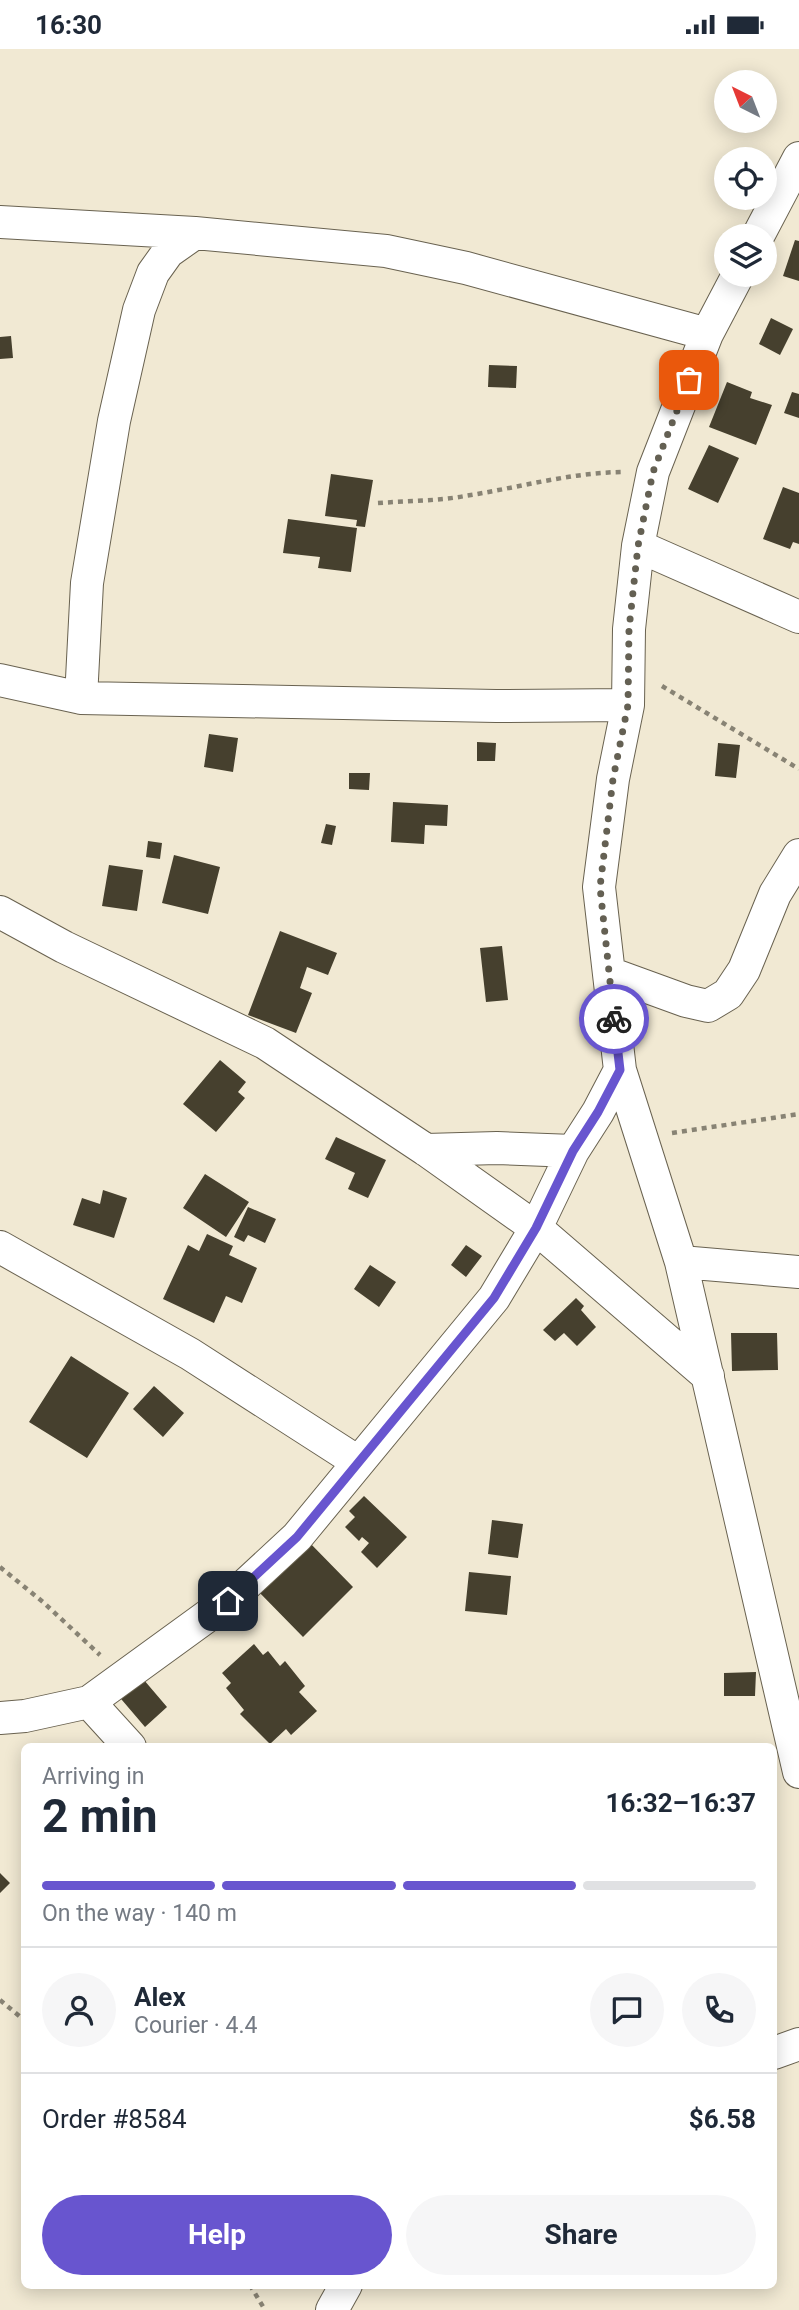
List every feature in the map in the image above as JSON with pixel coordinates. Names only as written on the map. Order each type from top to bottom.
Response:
[{"type":"street","points":[[764,224],[799,158]]},
{"type":"street","points":[[0,222],[195,233],[386,251],[466,268],[707,334]]},
{"type":"street","points":[[81,698],[88,583],[114,421],[139,310],[153,273],[168,251],[195,233]]},
{"type":"street","points":[[732,287],[707,334],[653,472],[638,546],[629,629],[628,705],[613,779],[600,887],[620,1070],[681,1262],[799,1773]]},
{"type":"street","points":[[638,546],[799,617]]},
{"type":"street","points":[[0,680],[81,698],[496,706],[628,705]]},
{"type":"street","points":[[609,974],[708,1006],[729,994],[744,970],[775,894],[799,855]]},
{"type":"street","points":[[0,912],[64,947],[265,1043],[426,1150],[536,1228],[708,1376]]},
{"type":"street","points":[[0,1718],[25,1716],[89,1702],[228,1601],[297,1537],[494,1298],[536,1228],[573,1151],[620,1070]]},
{"type":"street","points":[[426,1150],[497,1148],[573,1151]]},
{"type":"street","points":[[0,1247],[190,1354],[358,1462]]},
{"type":"street","points":[[681,1262],[799,1272]]},
{"type":"street","points":[[89,1702],[126,1743]]},
{"type":"street","points":[[777,2052],[799,2044]]},
{"type":"street","points":[[332,2310],[344,2289]]},
{"type":"path","points":[[378,503],[463,497],[594,473],[653,472]]},
{"type":"path","points":[[629,666],[799,769]]},
{"type":"path","points":[[642,1138],[799,1114]]},
{"type":"path","points":[[0,1567],[43,1601],[123,1678]]},
{"type":"path","points":[[0,2000],[21,2018]]},
{"type":"path","points":[[252,2289],[265,2310]]},
{"type":"building","points":[[795,240],[799,241],[799,281],[783,276]]},
{"type":"building","points":[[771,318],[793,329],[780,355],[759,344]]},
{"type":"building","points":[[11,336],[13,358],[0,359],[0,337]]},
{"type":"building","points":[[489,365],[517,366],[516,388],[488,387]]},
{"type":"building","points":[[727,382],[752,392],[750,398],[772,405],[756,445],[709,427]]},
{"type":"building","points":[[792,392],[799,394],[799,418],[784,413]]},
{"type":"building","points":[[709,445],[739,458],[718,503],[688,489]]},
{"type":"building","points":[[331,474],[373,480],[365,527],[356,526],[357,520],[325,516]]},
{"type":"building","points":[[783,487],[799,493],[799,544],[793,542],[790,549],[763,539]]},
{"type":"building","points":[[288,519],[357,528],[351,572],[318,568],[320,557],[283,553]]},
{"type":"building","points":[[209,734],[238,738],[233,772],[204,767]]},
{"type":"building","points":[[477,742],[496,743],[495,761],[477,761]]},
{"type":"building","points":[[718,743],[740,745],[736,778],[715,776]]},
{"type":"building","points":[[349,773],[370,773],[369,790],[349,789]]},
{"type":"building","points":[[393,802],[448,805],[447,826],[425,825],[424,844],[391,842]]},
{"type":"building","points":[[326,824],[336,826],[332,845],[321,843]]},
{"type":"building","points":[[148,841],[162,843],[160,859],[146,857]]},
{"type":"building","points":[[174,855],[220,867],[208,914],[162,903]]},
{"type":"building","points":[[109,865],[143,870],[137,911],[102,906]]},
{"type":"building","points":[[280,931],[337,953],[328,975],[307,967],[300,988],[312,993],[296,1033],[248,1015]]},
{"type":"building","points":[[502,946],[508,1000],[486,1002],[480,948]]},
{"type":"building","points":[[220,1060],[246,1082],[238,1092],[245,1098],[216,1132],[183,1104]]},
{"type":"building","points":[[336,1137],[386,1160],[368,1198],[348,1189],[355,1173],[325,1159]]},
{"type":"building","points":[[205,1174],[249,1202],[226,1237],[183,1208]]},
{"type":"building","points":[[103,1190],[127,1198],[114,1238],[73,1225],[82,1198],[100,1204]]},
{"type":"building","points":[[248,1207],[276,1219],[265,1243],[248,1235],[244,1242],[234,1237]]},
{"type":"building","points":[[207,1234],[233,1246],[229,1255],[257,1268],[242,1303],[226,1296],[214,1323],[163,1299],[188,1245],[199,1251]]},
{"type":"building","points":[[466,1245],[482,1256],[466,1277],[451,1265]]},
{"type":"building","points":[[370,1265],[396,1282],[379,1307],[354,1289]]},
{"type":"building","points":[[576,1298],[584,1306],[581,1310],[596,1327],[577,1346],[564,1333],[555,1341],[543,1330]]},
{"type":"building","points":[[731,1333],[777,1333],[778,1370],[732,1371]]},
{"type":"building","points":[[71,1356],[129,1393],[87,1458],[29,1422]]},
{"type":"building","points":[[154,1386],[184,1413],[163,1437],[133,1409]]},
{"type":"building","points":[[364,1496],[407,1537],[377,1568],[361,1552],[369,1543],[362,1537],[359,1541],[345,1527],[355,1517],[349,1511]]},
{"type":"building","points":[[492,1520],[523,1524],[518,1558],[488,1554]]},
{"type":"building","points":[[307,1540],[353,1587],[303,1637],[256,1589]]},
{"type":"building","points":[[469,1572],[511,1576],[507,1615],[465,1611]]},
{"type":"building","points":[[254,1644],[263,1655],[268,1651],[280,1666],[285,1661],[305,1686],[299,1692],[317,1711],[291,1735],[286,1729],[269,1743],[240,1714],[244,1710],[226,1688],[231,1683],[222,1673]]},
{"type":"building","points":[[756,1672],[755,1696],[724,1696],[724,1673]]},
{"type":"building","points":[[138,1673],[167,1707],[145,1727],[116,1693]]},
{"type":"building","points":[[0,1873],[10,1883],[0,1893]]},
{"type":"way so far","points":[[614,1019],[600,887],[613,779],[628,705],[629,629],[638,546],[653,472],[689,380]]},
{"type":"route","points":[[228,1601],[297,1537],[494,1298],[536,1228],[573,1151],[620,1070],[614,1019]]}]
